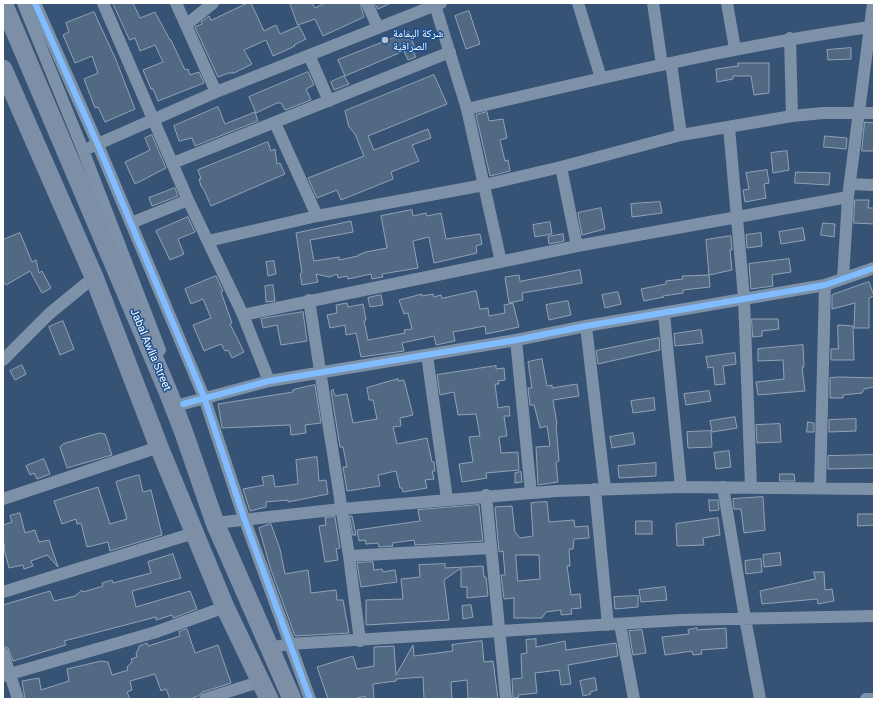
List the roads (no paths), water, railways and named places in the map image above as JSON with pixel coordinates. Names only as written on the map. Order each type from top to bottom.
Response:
[{"type":"main road","name":"Jabal Awlia Street","points":[[3,3],[184,433],[215,522],[292,699]]},
{"type":"main road","points":[[3,69],[94,277],[159,447],[225,607],[262,681],[269,699]]},
{"type":"street","points":[[22,3],[83,150],[183,404],[185,425],[184,433]]},
{"type":"street","points":[[35,3],[98,145],[204,397],[244,518],[310,699]]},
{"type":"street","points":[[103,3],[188,200],[243,315],[269,381]]},
{"type":"street","points":[[176,3],[216,92]]},
{"type":"street","points":[[186,25],[212,3]]},
{"type":"street","points":[[367,3],[378,28]]},
{"type":"street","points":[[578,3],[601,78]]},
{"type":"street","points":[[653,3],[681,135]]},
{"type":"street","points":[[726,3],[735,49]]},
{"type":"street","points":[[843,279],[848,196],[873,3]]},
{"type":"street","points":[[83,150],[98,145],[216,92],[378,28],[412,8],[438,4],[450,52],[467,109],[501,262]]},
{"type":"street","points":[[467,109],[735,49],[790,38],[870,26]]},
{"type":"street","points":[[790,38],[792,116]]},
{"type":"street","points":[[173,163],[450,52]]},
{"type":"street","points":[[309,55],[329,101]]},
{"type":"street","points":[[208,241],[317,216],[484,185],[561,167],[681,135],[792,116],[859,112],[874,113]]},
{"type":"street","points":[[275,123],[317,216]]},
{"type":"street","points":[[729,127],[744,298],[751,487]]},
{"type":"street","points":[[561,167],[577,246]]},
{"type":"street","points":[[850,184],[874,186]]},
{"type":"street","points":[[243,315],[309,300],[577,246],[848,196]]},
{"type":"street","points":[[131,223],[188,200]]},
{"type":"street","points":[[183,404],[204,397],[269,381],[516,340],[586,326],[664,314],[744,298],[825,285],[874,268]]},
{"type":"street","points":[[3,360],[49,314],[94,277]]},
{"type":"street","points":[[820,488],[825,285]]},
{"type":"street","points":[[309,300],[349,556],[360,641]]},
{"type":"street","points":[[664,314],[681,487]]},
{"type":"street","points":[[586,326],[600,489],[614,624],[634,699]]},
{"type":"street","points":[[516,340],[531,492]]},
{"type":"street","points":[[427,355],[447,499]]},
{"type":"street","points":[[3,499],[159,447]]},
{"type":"street","points":[[215,522],[341,508],[531,492],[681,487],[874,489]]},
{"type":"street","points":[[723,487],[760,699]]},
{"type":"street","points":[[486,496],[506,699]]},
{"type":"street","points":[[3,592],[194,533]]},
{"type":"street","points":[[349,556],[491,548]]},
{"type":"street","points":[[6,675],[156,632],[225,607]]},
{"type":"street","points":[[270,648],[289,644],[360,641],[680,620],[874,616]]},
{"type":"street","points":[[3,653],[6,675],[18,699]]},
{"type":"street","points":[[205,699],[262,681]]},
{"type":"street","points":[[866,699],[874,699]]},
{"type":"place","name":"شركة اليمامة الصرافية","points":[[385,40]]}]
